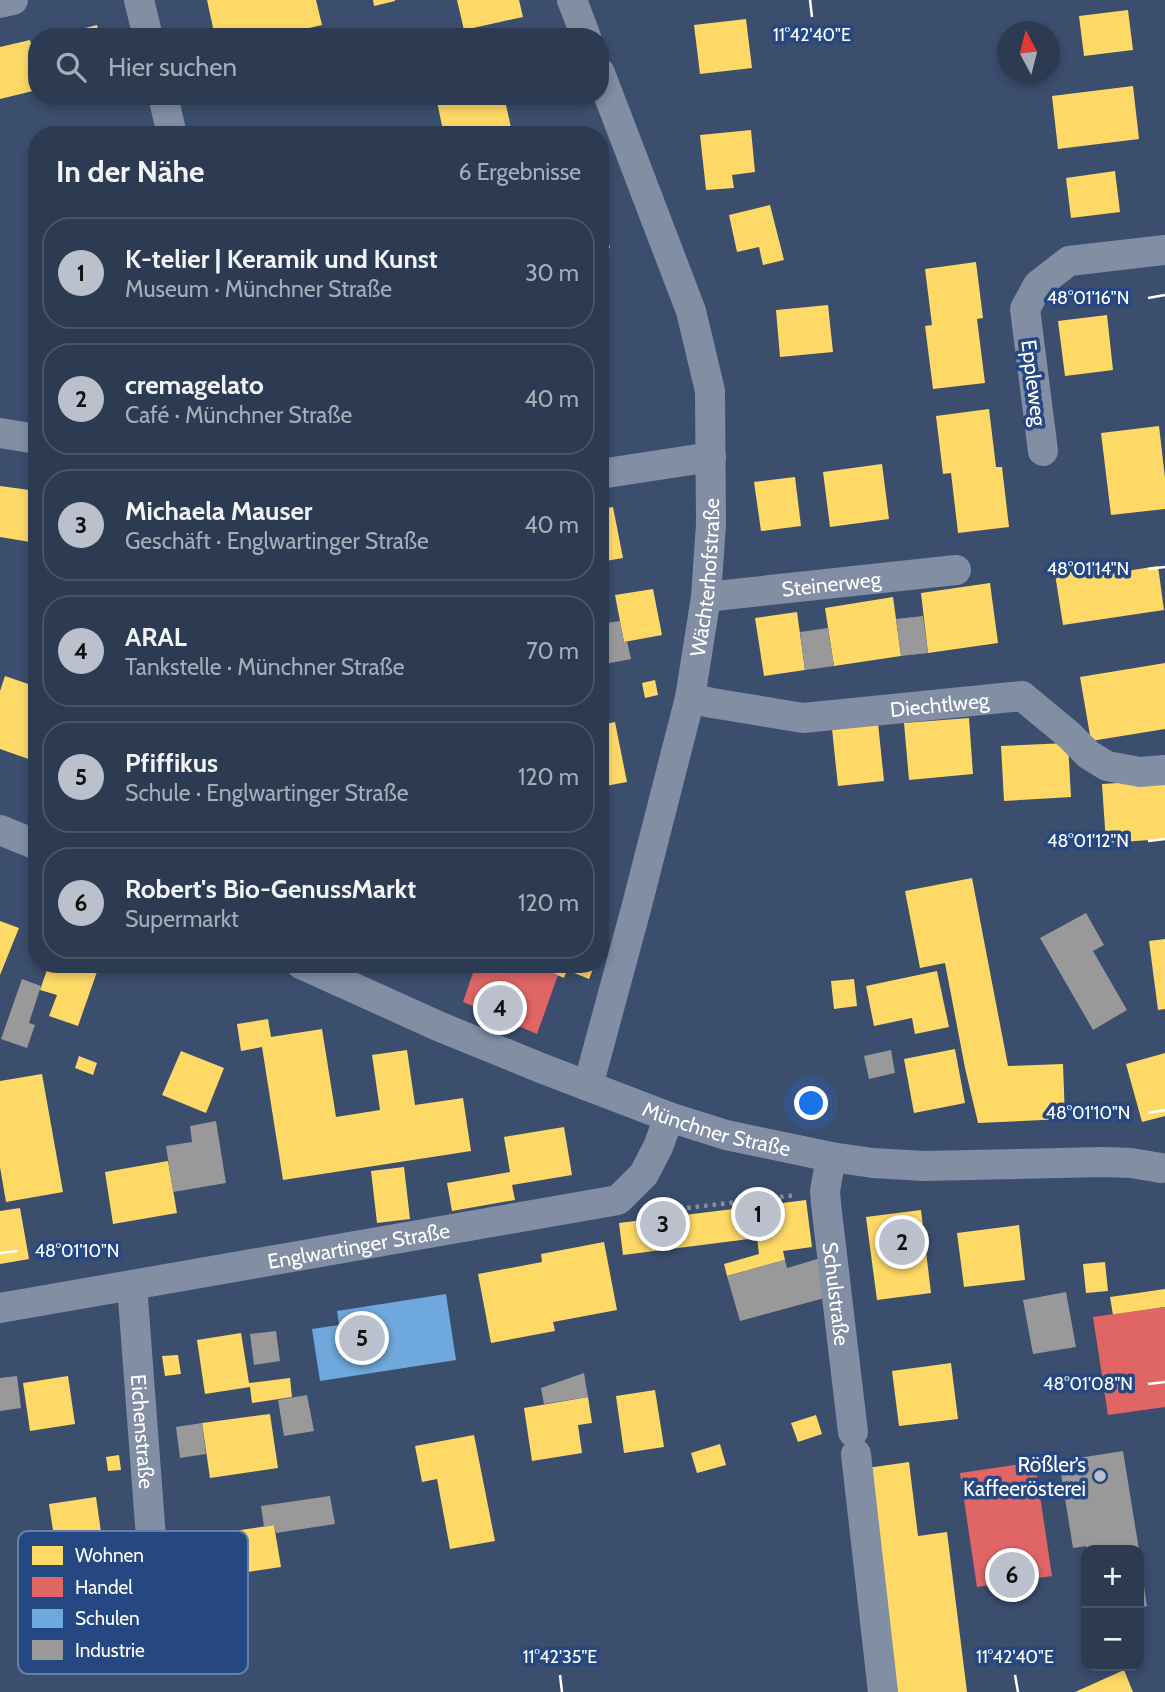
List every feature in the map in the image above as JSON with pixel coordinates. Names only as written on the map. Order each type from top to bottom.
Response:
[{"type":"street","points":[[0,3],[13,0]]},
{"type":"street","points":[[139,0],[146,28]]},
{"type":"street","points":[[572,0],[583,28]]},
{"type":"street","name":"Wächterhofstraße","points":[[587,1086],[690,698],[706,597],[711,524],[710,391],[691,311],[609,97]]},
{"type":"street","points":[[165,105],[170,126]]},
{"type":"street","name":"Eppleweg","points":[[1043,451],[1024,309],[1038,285],[1069,261],[1165,250]]},
{"type":"street","points":[[0,433],[28,438]]},
{"type":"street","points":[[609,473],[711,457]]},
{"type":"street","name":"Steinerweg","points":[[706,597],[956,570]]},
{"type":"street","name":"Diechtlweg","points":[[690,698],[803,718],[1021,696],[1069,735],[1088,755],[1107,766],[1140,772],[1165,770]]},
{"type":"street","points":[[0,830],[28,841]]},
{"type":"street","name":"Münchner Straße","points":[[321,973],[438,1026],[587,1086],[726,1135],[873,1163],[924,1166],[1103,1162],[1131,1163],[1164,1171]]},
{"type":"street","points":[[618,1200],[644,1174],[669,1117]]},
{"type":"street","name":"Schulstraße","points":[[831,1157],[825,1191],[883,1692]]},
{"type":"street","name":"Englwartinger Straße","points":[[0,1308],[618,1200]]},
{"type":"street","name":"Eichenstraße","points":[[132,1285],[150,1531]]},
{"type":"path","points":[[618,1200],[624,1216],[825,1191]]},
{"type":"building: Wohnen","points":[[207,0],[316,0],[322,25],[309,28],[213,28]]},
{"type":"building: Wohnen","points":[[373,0],[395,0],[395,1],[374,6]]},
{"type":"building: Wohnen","points":[[457,0],[519,0],[523,17],[464,28]]},
{"type":"building: Wohnen","points":[[1128,10],[1133,50],[1084,56],[1079,16]]},
{"type":"building: Wohnen","points":[[746,19],[752,68],[700,74],[694,25]]},
{"type":"building: Wohnen","points":[[28,40],[28,92],[0,99],[0,47]]},
{"type":"building: Wohnen","points":[[1133,86],[1139,139],[1058,149],[1052,96]]},
{"type":"building: Wohnen","points":[[438,105],[506,105],[511,126],[442,126]]},
{"type":"building: Wohnen","points":[[751,130],[755,172],[732,175],[734,188],[706,190],[700,135]]},
{"type":"building: Wohnen","points":[[1115,171],[1120,212],[1071,218],[1066,178]]},
{"type":"building: Wohnen","points":[[770,205],[784,260],[763,265],[759,247],[737,252],[729,215]]},
{"type":"building: Wohnen","points":[[976,262],[983,318],[977,319],[985,383],[933,389],[925,326],[932,325],[925,269]]},
{"type":"building: Wohnen","points":[[828,305],[833,352],[780,357],[776,310]]},
{"type":"building: Wohnen","points":[[1107,315],[1113,370],[1065,376],[1058,321]]},
{"type":"building: Wohnen","points":[[989,409],[996,467],[1002,467],[1009,527],[958,533],[951,473],[943,474],[936,416]]},
{"type":"building: Wohnen","points":[[1159,426],[1165,478],[1165,509],[1111,515],[1101,433]]},
{"type":"building: Wohnen","points":[[882,464],[889,519],[830,527],[823,472]]},
{"type":"building: Wohnen","points":[[795,477],[801,526],[761,531],[754,482]]},
{"type":"building: Wohnen","points":[[0,486],[28,490],[28,542],[0,537]]},
{"type":"building: Wohnen","points":[[613,507],[623,558],[609,560],[609,508]]},
{"type":"building: Wohnen","points":[[1158,566],[1164,610],[1063,625],[1055,574],[1094,569],[1095,576]]},
{"type":"building: Wohnen","points":[[990,583],[998,643],[928,653],[921,593]]},
{"type":"building: Wohnen","points":[[653,589],[662,635],[624,642],[615,595]]},
{"type":"building: Wohnen","points":[[893,597],[901,656],[834,666],[825,608]]},
{"type":"building: Wohnen","points":[[797,612],[805,670],[764,676],[755,618]]},
{"type":"building: Wohnen","points":[[1165,663],[1165,729],[1091,741],[1080,677]]},
{"type":"building: Wohnen","points":[[5,676],[28,684],[28,759],[0,749],[0,691]]},
{"type":"building: Wohnen","points":[[655,680],[658,695],[645,698],[642,683]]},
{"type":"building: Wohnen","points":[[969,718],[973,774],[909,780],[904,723]]},
{"type":"building: Wohnen","points":[[615,722],[627,782],[609,785],[609,723]]},
{"type":"building: Wohnen","points":[[878,723],[884,781],[838,786],[832,729]]},
{"type":"building: Wohnen","points":[[1068,743],[1071,797],[1004,801],[1001,746]]},
{"type":"building: Wohnen","points":[[1165,780],[1165,839],[1106,843],[1102,784]]},
{"type":"building: Wohnen","points":[[972,878],[1008,1066],[1063,1064],[1065,1119],[978,1123],[945,963],[920,968],[905,891]]},
{"type":"building: Wohnen","points":[[0,921],[19,928],[0,975]]},
{"type":"building: Wohnen","points":[[1165,939],[1165,1009],[1158,1010],[1149,941]]},
{"type":"building: Wohnen","points":[[937,971],[949,1027],[915,1034],[912,1018],[874,1026],[866,986]]},
{"type":"building: Wohnen","points":[[46,973],[97,973],[78,1026],[49,1016],[57,995],[40,990]]},
{"type":"building: Wohnen","points":[[552,973],[566,973],[564,978]]},
{"type":"building: Wohnen","points":[[574,973],[591,973],[589,979]]},
{"type":"building: Wohnen","points":[[854,979],[857,1006],[834,1009],[831,981]]},
{"type":"building: Wohnen","points":[[268,1019],[271,1037],[322,1029],[336,1117],[380,1110],[372,1055],[407,1050],[415,1105],[463,1098],[471,1151],[283,1180],[262,1047],[241,1051],[237,1024]]},
{"type":"building: Wohnen","points":[[955,1049],[965,1103],[914,1113],[904,1059]]},
{"type":"building: Wohnen","points":[[181,1051],[224,1068],[206,1113],[162,1095]]},
{"type":"building: Wohnen","points":[[1165,1053],[1165,1116],[1142,1122],[1126,1064]]},
{"type":"building: Wohnen","points":[[79,1056],[97,1063],[93,1075],[75,1068]]},
{"type":"building: Wohnen","points":[[42,1074],[63,1192],[6,1202],[0,1167],[0,1081]]},
{"type":"building: Wohnen","points":[[564,1127],[572,1175],[512,1185],[515,1200],[452,1211],[447,1183],[510,1172],[504,1137]]},
{"type":"building: Wohnen","points":[[168,1161],[177,1213],[113,1224],[105,1172]]},
{"type":"building: Wohnen","points":[[404,1167],[410,1219],[377,1223],[371,1171]]},
{"type":"building: Wohnen","points":[[806,1200],[812,1247],[783,1251],[785,1260],[727,1276],[724,1264],[759,1254],[757,1238],[623,1255],[619,1223]]},
{"type":"building: Wohnen","points":[[20,1208],[29,1259],[0,1264],[0,1211]]},
{"type":"building: Wohnen","points":[[921,1210],[931,1293],[877,1300],[866,1217]]},
{"type":"building: Wohnen","points":[[1019,1225],[1025,1280],[964,1287],[957,1233]]},
{"type":"building: Wohnen","points":[[604,1242],[617,1310],[553,1322],[555,1331],[491,1343],[478,1274],[542,1262],[541,1254]]},
{"type":"building: Wohnen","points":[[1105,1262],[1108,1291],[1086,1293],[1083,1264]]},
{"type":"building: Wohnen","points":[[1165,1289],[1165,1307],[1113,1315],[1110,1297]]},
{"type":"building: Wohnen","points":[[241,1333],[249,1383],[290,1378],[292,1397],[252,1403],[250,1387],[205,1394],[197,1340]]},
{"type":"building: Wohnen","points":[[178,1355],[181,1374],[165,1376],[162,1356]]},
{"type":"building: Wohnen","points":[[951,1363],[958,1419],[899,1426],[892,1371]]},
{"type":"building: Wohnen","points":[[68,1376],[75,1424],[30,1431],[23,1383]]},
{"type":"building: Wohnen","points":[[655,1390],[664,1447],[624,1453],[616,1396]]},
{"type":"building: Wohnen","points":[[588,1397],[592,1423],[578,1425],[582,1453],[532,1461],[524,1408]]},
{"type":"building: Wohnen","points":[[270,1414],[278,1468],[210,1478],[202,1423]]},
{"type":"building: Wohnen","points":[[816,1415],[822,1434],[798,1442],[791,1423]]},
{"type":"building: Wohnen","points":[[474,1435],[495,1541],[450,1549],[437,1479],[422,1482],[415,1446]]},
{"type":"building: Wohnen","points":[[720,1444],[726,1465],[697,1473],[691,1453]]},
{"type":"building: Wohnen","points":[[119,1455],[121,1470],[108,1471],[106,1457]]},
{"type":"building: Wohnen","points":[[909,1462],[918,1536],[947,1532],[967,1692],[888,1692],[867,1468]]},
{"type":"building: Wohnen","points":[[96,1497],[101,1531],[53,1531],[49,1504]]},
{"type":"building: Wohnen","points":[[274,1525],[281,1567],[248,1572],[248,1531],[234,1531]]},
{"type":"building: Wohnen","points":[[1124,1671],[1133,1692],[1075,1692]]},
{"type":"building: Handel","points":[[473,973],[558,975],[537,1034],[463,1002]]},
{"type":"building: Handel","points":[[1165,1307],[1165,1407],[1108,1415],[1093,1317]]},
{"type":"building: Handel","points":[[1035,1462],[1052,1576],[977,1587],[960,1473]]},
{"type":"building: Schulen","points":[[446,1294],[456,1360],[320,1381],[312,1329],[339,1325],[337,1311]]},
{"type":"building: Industrie","points":[[923,616],[928,653],[901,656],[896,619]]},
{"type":"building: Industrie","points":[[620,621],[631,659],[609,663],[609,623]]},
{"type":"building: Industrie","points":[[828,628],[834,666],[805,670],[800,632]]},
{"type":"building: Industrie","points":[[1086,913],[1104,945],[1093,951],[1127,1010],[1093,1030],[1040,938]]},
{"type":"building: Industrie","points":[[22,979],[41,986],[29,1023],[35,1025],[27,1048],[1,1039]]},
{"type":"building: Industrie","points":[[891,1050],[895,1073],[869,1079],[864,1056]]},
{"type":"building: Industrie","points":[[216,1121],[226,1183],[173,1192],[166,1146],[192,1142],[190,1126]]},
{"type":"building: Industrie","points":[[827,1256],[832,1296],[740,1321],[727,1276],[785,1260],[787,1268]]},
{"type":"building: Industrie","points":[[1066,1292],[1076,1347],[1033,1354],[1023,1300]]},
{"type":"building: Industrie","points":[[276,1331],[280,1361],[254,1365],[250,1334]]},
{"type":"building: Industrie","points":[[584,1373],[588,1397],[544,1404],[541,1388]]},
{"type":"building: Industrie","points":[[17,1376],[21,1408],[0,1411],[0,1378]]},
{"type":"building: Industrie","points":[[307,1395],[314,1431],[284,1436],[278,1400]]},
{"type":"building: Industrie","points":[[202,1423],[206,1454],[180,1458],[176,1427]]},
{"type":"building: Industrie","points":[[1123,1451],[1138,1545],[1081,1545],[1073,1548],[1059,1461]]},
{"type":"building: Industrie","points":[[330,1496],[335,1524],[276,1533],[274,1525],[264,1527],[261,1506]]},
{"type":"place","name":"ARAL","points":[[500,1008]]},
{"type":"place","name":"K-telier | Keramik und Kunst","points":[[758,1214]]},
{"type":"place","name":"Michaela Mauser","points":[[663,1224]]},
{"type":"place","name":"cremagelato","points":[[902,1242]]},
{"type":"place","name":"Pfiffikus","points":[[362,1338]]},
{"type":"place","name":"Rößler’s Kaffeerösterei","points":[[1100,1476]]},
{"type":"place","name":"Robert's Bio-GenussMarkt","points":[[1012,1575]]}]
